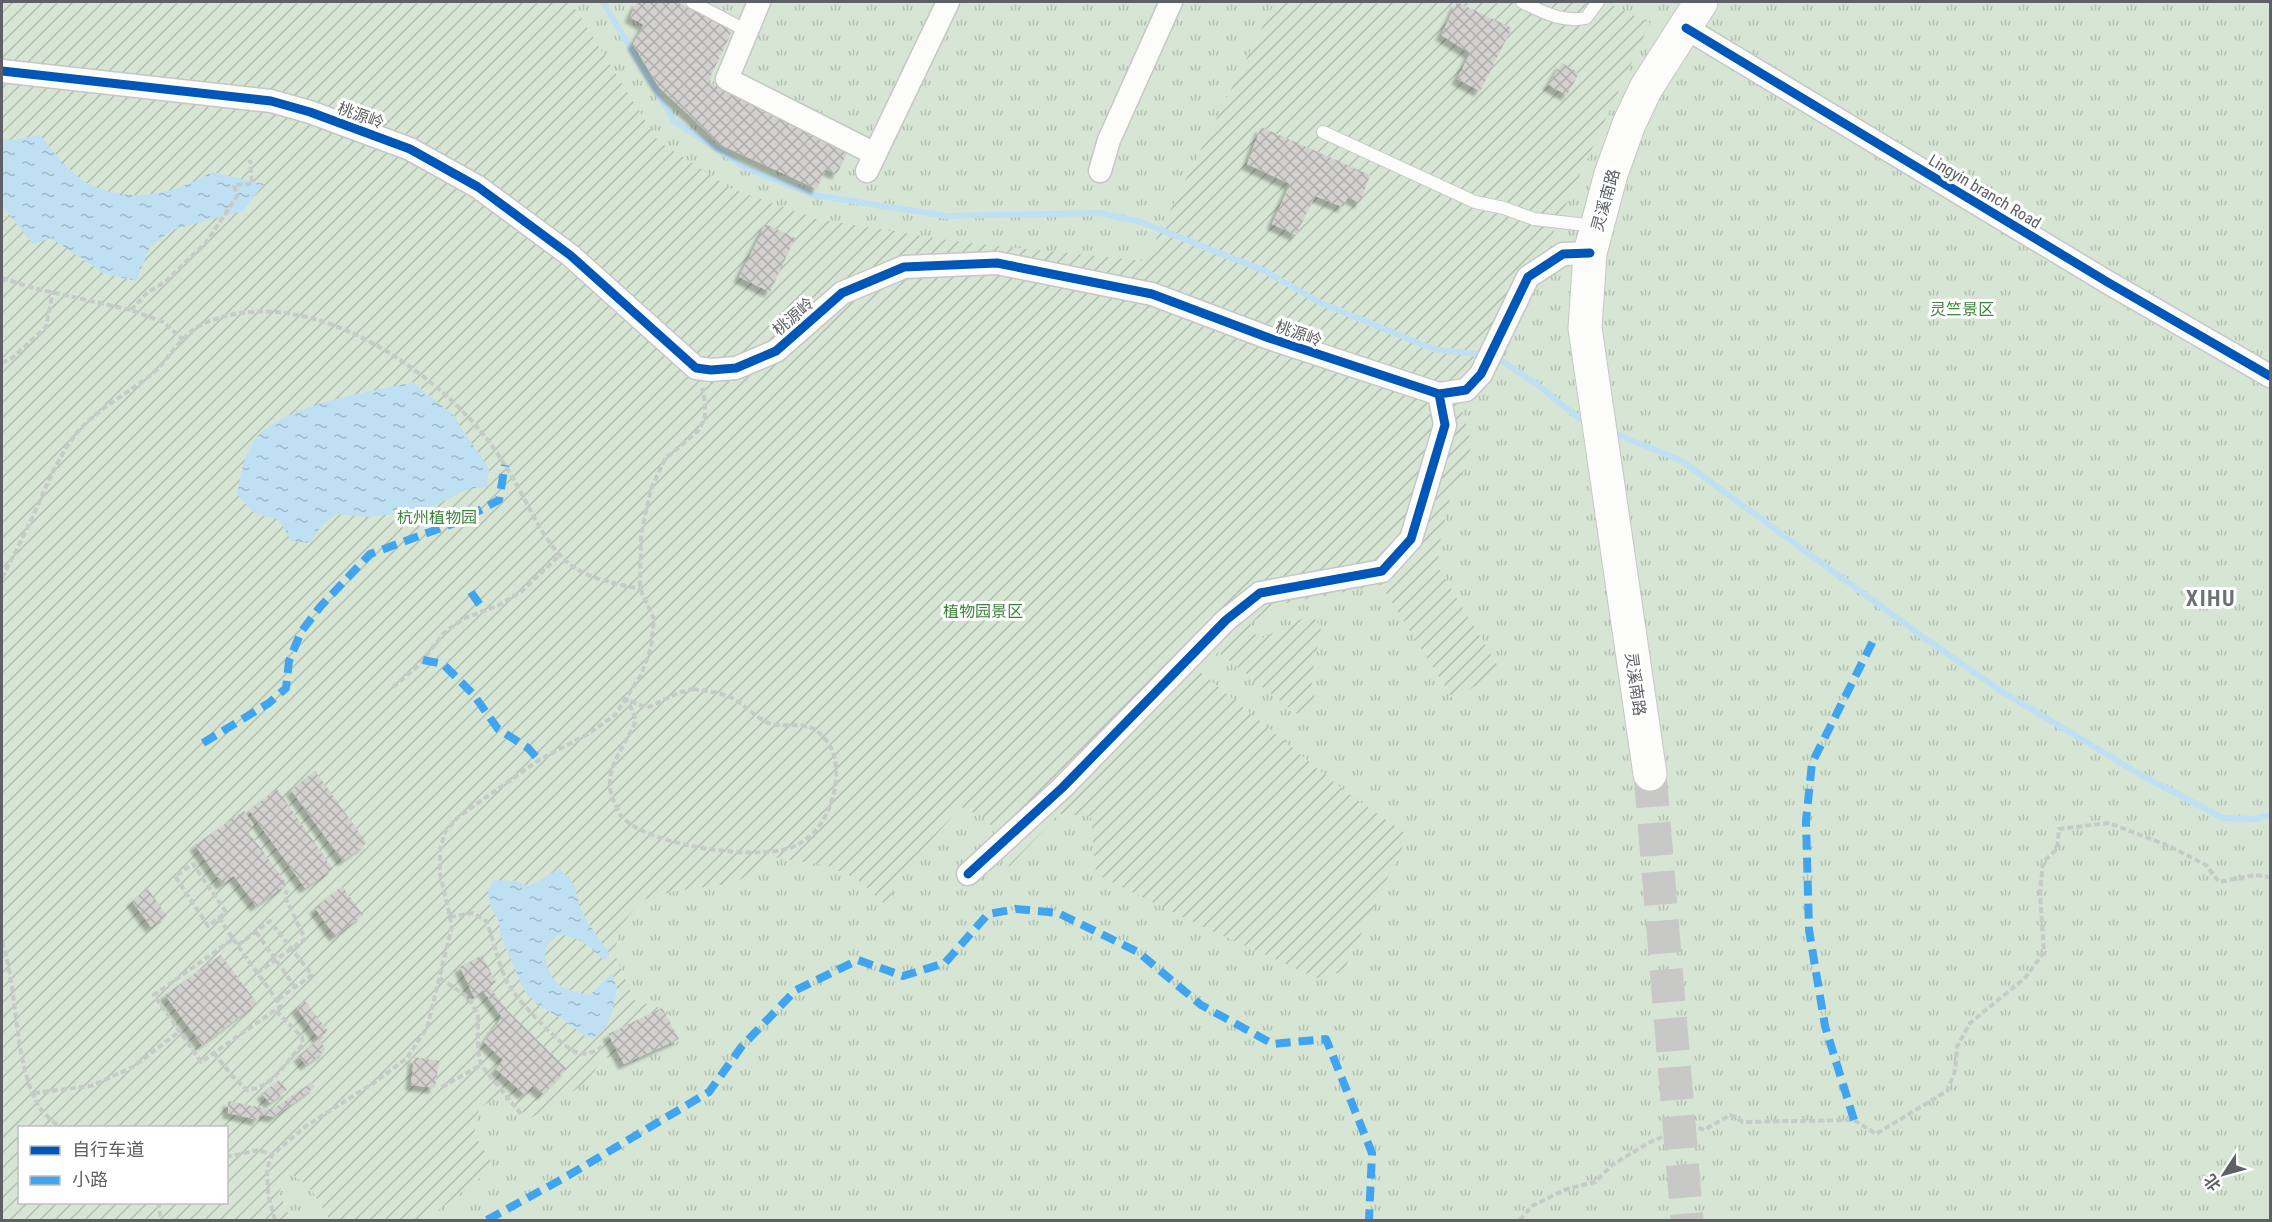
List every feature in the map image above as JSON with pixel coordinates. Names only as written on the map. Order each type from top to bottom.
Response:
[{"type":"main road","name":"灵溪南路","points":[[1650,774],[1585,328],[1594,240],[1611,174],[1629,124],[1646,88],[1694,10],[1709,2]]},
{"type":"street","points":[[759,2],[727,79],[871,162],[948,2]]},
{"type":"street","points":[[1100,171],[1109,140],[1171,2]]},
{"type":"street","name":"Lingyin branch Road","points":[[1694,10],[2099,277],[2271,376]]},
{"type":"street","name":"桃源岭","points":[[2,71],[271,101],[310,112],[410,149],[478,188],[570,255],[696,368],[711,370],[736,368],[776,351],[842,293],[904,267],[997,263],[1152,294],[1269,338],[1439,394],[1466,390],[1481,374],[1528,277],[1563,254],[1594,240]]},
{"type":"street","points":[[968,874],[1062,788],[1226,620],[1260,593],[1382,571],[1411,540],[1445,425],[1439,394]]},
{"type":"lane","points":[[692,2],[747,31]]},
{"type":"lane","points":[[1522,2],[1555,18],[1575,20],[1586,18],[1598,2]]},
{"type":"lane","points":[[1323,132],[1475,202],[1504,208],[1594,240]]},
{"type":"path","points":[[131,310],[147,293],[166,281],[206,243],[237,196],[234,185],[252,184],[250,160]]},
{"type":"path","points":[[2,278],[33,288],[131,310],[163,322],[183,340]]},
{"type":"path","points":[[2,363],[12,358],[46,327],[53,291]]},
{"type":"path","points":[[2,578],[55,465],[78,432],[153,373],[183,340],[200,326],[221,317],[255,312],[283,312],[342,329],[398,359],[435,385],[496,450],[559,556],[576,569],[599,579],[640,589]]},
{"type":"path","points":[[275,1221],[268,1195],[267,1169],[272,1155],[306,1126],[375,1082],[407,1058],[427,1028],[452,926],[440,874],[440,850],[445,832],[458,817],[539,760],[588,734],[615,715],[641,675],[651,648],[654,619],[640,589],[642,534],[651,489],[665,459],[699,430],[705,417],[705,402],[696,368]]},
{"type":"path","points":[[393,687],[418,666],[445,632],[463,620],[499,605],[522,591],[559,556]]},
{"type":"path","points":[[693,689],[735,699],[768,723],[808,726],[823,738],[835,754],[834,795],[829,812],[822,824],[799,844],[788,849],[769,852],[720,851],[685,846],[639,829],[622,816],[608,783],[635,718],[626,699],[647,708],[678,693],[693,689]]},
{"type":"path","points":[[1520,1221],[1532,1206],[1564,1190],[1595,1182],[1612,1165],[1631,1153],[1650,1142],[1692,1125],[1704,1130],[1730,1115],[1743,1122],[1854,1120],[1876,1134],[1947,1091],[1955,1071],[1957,1047],[1970,1023],[2025,978],[2044,952],[2040,892],[2043,862],[2057,849],[2059,829],[2109,823],[2169,846],[2206,865],[2219,882],[2255,875],[2271,877]]},
{"type":"path","points":[[193,864],[226,912],[219,918],[208,926],[174,876],[193,864]]},
{"type":"path","points":[[257,973],[305,939],[285,897],[288,890]]},
{"type":"path","points":[[450,917],[473,913],[486,921],[508,984],[523,1005],[560,1041],[576,1053],[592,1053],[602,1047]]},
{"type":"path","points":[[219,918],[281,1006],[201,1062],[154,996],[233,939]]},
{"type":"path","points":[[238,945],[270,921],[312,975],[277,1000]]},
{"type":"path","points":[[256,932],[295,987]]},
{"type":"path","points":[[2,942],[9,964],[25,1073],[41,1108],[58,1126]]},
{"type":"path","points":[[440,978],[469,998],[478,1015],[478,1050],[481,1065],[521,1114]]},
{"type":"path","points":[[214,1053],[233,1077],[247,1089],[255,1089],[265,1083],[282,1070],[303,1044],[302,1037],[275,1010]]},
{"type":"path","points":[[34,1093],[91,1086],[133,1067],[180,1032]]},
{"type":"path","points":[[442,1087],[481,1065]]},
{"type":"path","points":[[228,1157],[260,1150],[272,1155]]},
{"type":"path","points":[[158,1204],[161,1221]]},
{"type":"green space","name":"植物园景区","points":[[2,2],[2270,2],[2270,1220],[2,1220]]},
{"type":"green space","name":"杭州植物园","points":[[2,2],[571,2],[658,141],[732,189],[817,219],[960,242],[1145,261],[1275,2],[1605,2],[1650,23],[1552,235],[1488,336],[1465,378],[1461,407],[1472,444],[1462,475],[1451,494],[1439,546],[1438,567],[1501,671],[1453,699],[1381,585],[1281,604],[1250,623],[1258,640],[1312,614],[1321,628],[1311,680],[1315,699],[1301,717],[1218,652],[1199,671],[1346,792],[1408,835],[1343,972],[1317,978],[1201,926],[1096,874],[1091,816],[1059,814],[1009,867],[988,819],[961,807],[899,876],[887,906],[857,879],[828,866],[773,857],[735,883],[675,891],[642,900],[619,928],[615,955],[634,1000],[667,1010],[674,1034],[656,1052],[633,1062],[604,1057],[586,1083],[531,1118],[500,1096],[479,1108],[474,1134],[494,1167],[426,1220],[330,1220],[308,1185],[289,1173],[279,1192],[291,1220],[3,1220]]},
{"type":"water","points":[[40,135],[82,180],[120,194],[152,194],[167,191],[212,172],[264,184],[243,211],[172,230],[150,247],[136,281],[103,273],[51,238],[33,244],[2,206],[2,139],[14,140]]},
{"type":"water","points":[[413,382],[453,415],[489,469],[487,487],[468,489],[426,510],[368,517],[336,514],[321,526],[310,543],[291,541],[279,520],[254,513],[237,494],[247,453],[254,441],[267,428],[284,418],[328,401]]},
{"type":"water","points":[[559,869],[573,883],[584,915],[610,954],[604,960],[583,942],[557,935],[545,948],[551,976],[556,982],[570,990],[590,995],[612,973],[617,989],[612,1013],[605,1029],[593,1038],[585,1036],[561,1018],[539,1006],[525,992],[501,937],[499,921],[490,906],[488,891],[493,880],[516,881],[529,886]]},
{"type":"building","points":[[637,2],[677,2],[733,29],[708,82],[849,149],[837,174],[826,169],[817,189],[721,145],[659,87],[633,44],[644,25],[630,17]]},
{"type":"building","points":[[1457,2],[1512,28],[1480,91],[1457,79],[1470,53],[1441,35]]},
{"type":"building","points":[[1562,63],[1579,73],[1567,95],[1548,85]]},
{"type":"building","points":[[1261,127],[1370,175],[1360,203],[1348,197],[1343,207],[1315,196],[1296,235],[1272,224],[1290,184],[1247,164]]},
{"type":"building","points":[[766,224],[795,238],[770,292],[739,277]]},
{"type":"building","points":[[315,771],[367,843],[343,861],[291,790]]},
{"type":"building","points":[[277,789],[333,869],[305,888],[249,810]]},
{"type":"building","points":[[244,811],[254,825],[248,831],[287,884],[256,906],[234,876],[222,884],[195,845]]},
{"type":"building","points":[[342,886],[363,915],[335,936],[315,908]]},
{"type":"building","points":[[148,889],[167,916],[151,927],[132,901]]},
{"type":"building","points":[[221,955],[257,1003],[202,1045],[165,995]]},
{"type":"building","points":[[482,955],[496,982],[490,987],[507,1010],[567,1069],[543,1094],[533,1086],[524,1094],[496,1069],[503,1060],[484,1042],[502,1017],[483,990],[474,997],[460,967]]},
{"type":"building","points":[[305,1001],[328,1031],[319,1039],[297,1008]]},
{"type":"building","points":[[662,1008],[679,1039],[624,1064],[608,1034]]},
{"type":"building","points":[[319,1039],[326,1050],[306,1065],[299,1056]]},
{"type":"building","points":[[414,1057],[439,1061],[435,1088],[411,1085]]},
{"type":"building","points":[[279,1080],[287,1090],[270,1103],[262,1094]]},
{"type":"building","points":[[312,1082],[315,1087],[274,1117],[260,1114],[258,1120],[228,1113],[228,1101],[272,1110]]},
{"type":"waterway","points":[[603,2],[674,121],[746,168],[814,195],[946,216],[1100,213],[1141,222],[1265,271],[1321,303],[1433,349],[1484,355]]},
{"type":"waterway","points":[[1494,356],[1534,382],[1580,419],[1589,422]]},
{"type":"waterway","points":[[1609,431],[1682,461],[1923,637],[2001,691],[2143,776],[2223,818],[2255,819],[2270,815]]},
{"type":"tunnel","points":[[1650,774],[1687,1220]]},
{"type":"marked path","points":[[203,743],[269,703],[286,688],[289,661],[301,632],[320,607],[370,554],[460,521],[499,500],[505,465]]},
{"type":"marked path","points":[[471,592],[484,611]]},
{"type":"marked path","points":[[1854,1120],[1825,1026],[1809,930],[1806,821],[1812,763],[1874,639]]},
{"type":"marked path","points":[[423,660],[443,664],[473,694],[498,729],[528,748],[539,760]]},
{"type":"marked path","points":[[487,1220],[564,1178],[709,1092],[742,1046],[796,990],[858,960],[903,976],[945,963],[988,914],[1016,909],[1058,913],[1138,952],[1201,1005],[1273,1044],[1326,1039],[1372,1153],[1369,1220]]},
{"type":"cycle path","points":[[1686,28],[2109,283],[2270,376]]},
{"type":"cycle path","points":[[2,71],[271,101],[310,112],[410,149],[478,187],[570,255],[696,368],[711,370],[736,368],[776,351],[842,293],[904,267],[997,263],[1152,294],[1269,338],[1439,394],[1466,390],[1481,374],[1528,277],[1563,254],[1590,253]]},
{"type":"cycle path","points":[[968,874],[1062,788],[1226,620],[1260,593],[1382,571],[1411,539],[1445,425],[1439,394]]},
{"type":"district","name":"XIHU","points":[[2211,598]]},
{"type":"park label","name":"灵竺景区","points":[[1962,309]]}]
